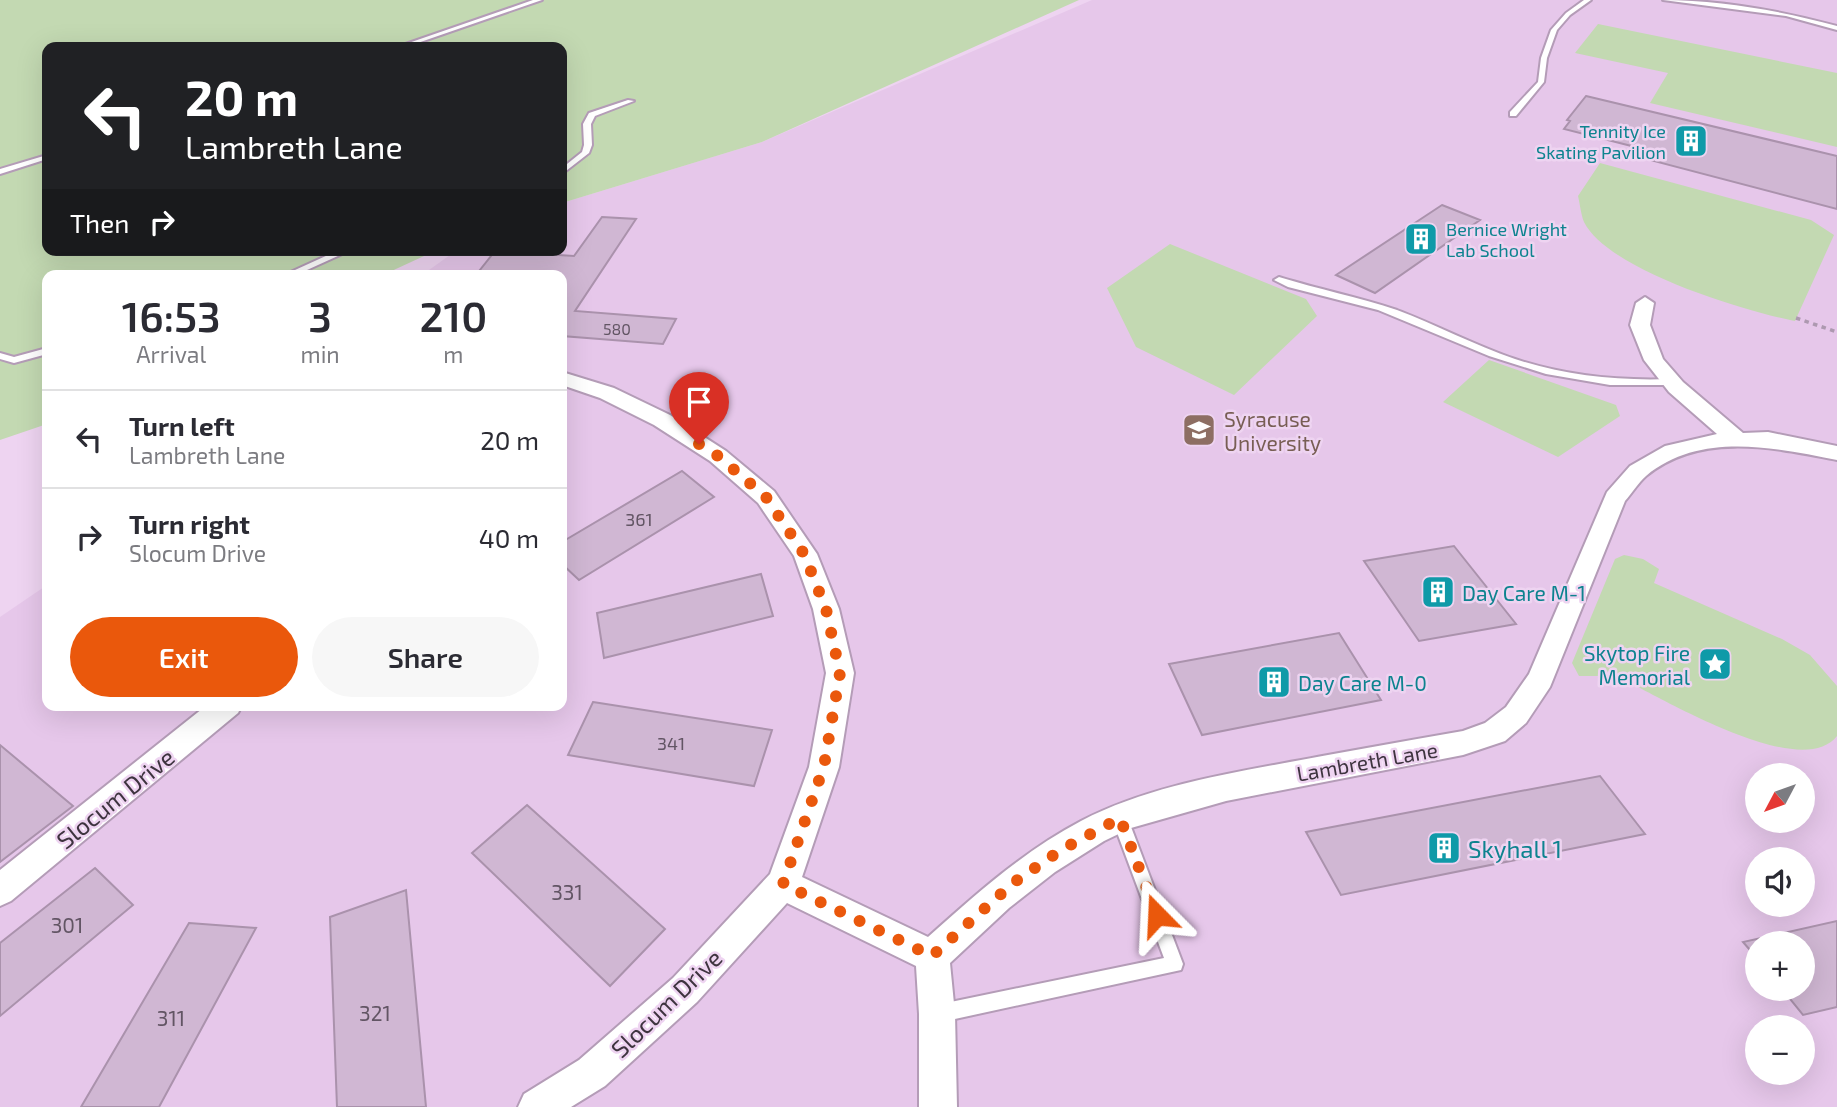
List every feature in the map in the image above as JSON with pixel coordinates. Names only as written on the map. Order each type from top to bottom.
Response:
[{"type":"street","points":[[1645,303],[1640,325],[1654,360],[1672,382],[1737,439]]},
{"type":"street","name":"Slocum Drive","points":[[537,1107],[592,1073],[685,990],[783,884],[824,766],[840,673],[826,609],[804,554],[766,497],[718,456],[662,420],[607,393],[567,380]]},
{"type":"street","name":"Lambreth Lane","points":[[932,956],[1013,883],[1061,850],[1120,818],[1238,785],[1463,743],[1495,732],[1516,715],[1539,679],[1615,498],[1638,471],[1673,452],[1709,441],[1768,439],[1837,453]]},
{"type":"street","name":"Slocum Drive","points":[[0,890],[222,711]]},
{"type":"street","points":[[783,884],[932,956],[937,1014],[938,1107]]},
{"type":"lane","points":[[415,42],[539,0]]},
{"type":"lane","points":[[1513,114],[1541,82],[1544,58],[1554,30],[1567,14],[1588,0]]},
{"type":"lane","points":[[1666,0],[1786,14],[1837,28]]},
{"type":"lane","points":[[567,168],[585,153],[588,145],[587,120],[592,115],[630,102]]},
{"type":"lane","points":[[0,172],[42,159]]},
{"type":"lane","points":[[300,270],[333,256]]},
{"type":"lane","points":[[1279,280],[1301,289],[1373,305],[1508,360],[1547,372],[1598,380],[1672,382]]},
{"type":"lane","points":[[0,356],[15,360],[42,352]]},
{"type":"lane","points":[[937,1014],[1175,964],[1120,818]]},
{"type":"path","points":[[1796,318],[1837,331]]},
{"type":"shaded area","name":"Syracuse University","points":[[1092,0],[1837,0],[1837,1107],[0,1107],[0,617],[42,588],[42,711],[567,711],[567,270],[429,270],[449,256],[567,256],[567,201],[762,142]]},
{"type":"green space","points":[[0,0],[1079,0],[762,142],[567,201],[567,42],[42,42],[42,256],[424,256],[394,270],[42,270],[42,426],[0,440]]},
{"type":"green space","points":[[1598,24],[1837,73],[1837,147],[1650,103],[1668,73],[1575,53]]},
{"type":"green space","points":[[1600,163],[1811,220],[1834,235],[1795,321],[1744,308],[1679,286],[1648,272],[1598,240],[1584,222],[1578,196]]},
{"type":"green space","points":[[1170,244],[1306,299],[1317,316],[1234,395],[1136,347],[1107,288]]},
{"type":"green space","points":[[1489,360],[1616,405],[1620,416],[1558,457],[1443,402]]},
{"type":"green space","points":[[1624,555],[1643,559],[1659,569],[1654,583],[1782,639],[1810,655],[1837,686],[1837,736],[1820,747],[1795,749],[1766,744],[1703,720],[1630,683],[1628,687],[1615,672],[1600,671],[1598,676],[1579,676],[1572,663],[1615,559]]},
{"type":"building","name":"Tennity Ice Skating Pavilion","points":[[1586,96],[1837,156],[1837,209],[1650,160],[1655,152],[1564,129],[1570,121],[1567,120]]},
{"type":"building","name":"Bernice Wright Lab School","points":[[1442,205],[1480,220],[1375,293],[1336,275]]},
{"type":"building","points":[[602,217],[636,219],[575,311],[676,319],[663,344],[567,336],[567,270],[480,270],[491,256],[574,256]]},
{"type":"building","points":[[682,471],[714,497],[579,580],[567,569],[567,539]]},
{"type":"building","name":"Day Care M-1","points":[[1454,546],[1516,624],[1419,641],[1364,561]]},
{"type":"building","points":[[761,574],[773,616],[604,658],[597,613]]},
{"type":"building","name":"Day Care M-0","points":[[1339,633],[1381,700],[1202,735],[1169,664]]},
{"type":"building","points":[[593,702],[772,730],[754,786],[568,755]]},
{"type":"building","points":[[0,745],[73,806],[0,862]]},
{"type":"building","name":"Skyhall 1","points":[[1600,776],[1645,834],[1341,895],[1306,832]]},
{"type":"building","points":[[527,805],[665,929],[610,986],[472,853]]},
{"type":"building","points":[[95,868],[133,905],[0,1016],[0,943]]},
{"type":"building","points":[[406,890],[426,1107],[337,1107],[330,917]]},
{"type":"building","points":[[1837,921],[1837,1007],[1803,1015],[1792,1001],[1815,1001],[1815,931],[1792,931]]},
{"type":"building","points":[[189,923],[256,928],[159,1107],[81,1107]]},
{"type":"place","name":"Tennity Ice Skating Pavilion","points":[[1691,141]]},
{"type":"place","name":"Bernice Wright Lab School","points":[[1421,239]]},
{"type":"place","name":"Syracuse University","points":[[1199,430]]},
{"type":"place","name":"Day Care M-1","points":[[1438,592]]},
{"type":"place","name":"Skytop Fire Memorial","points":[[1715,664]]},
{"type":"place","name":"Day Care M-0","points":[[1274,682]]},
{"type":"place","name":"Skyhall 1","points":[[1444,848]]},
{"type":"route","points":[[699,444],[718,456],[766,497],[804,554],[826,609],[840,673],[824,766],[783,884],[932,956],[1013,883],[1061,850],[1120,818],[1157,915]]}]
